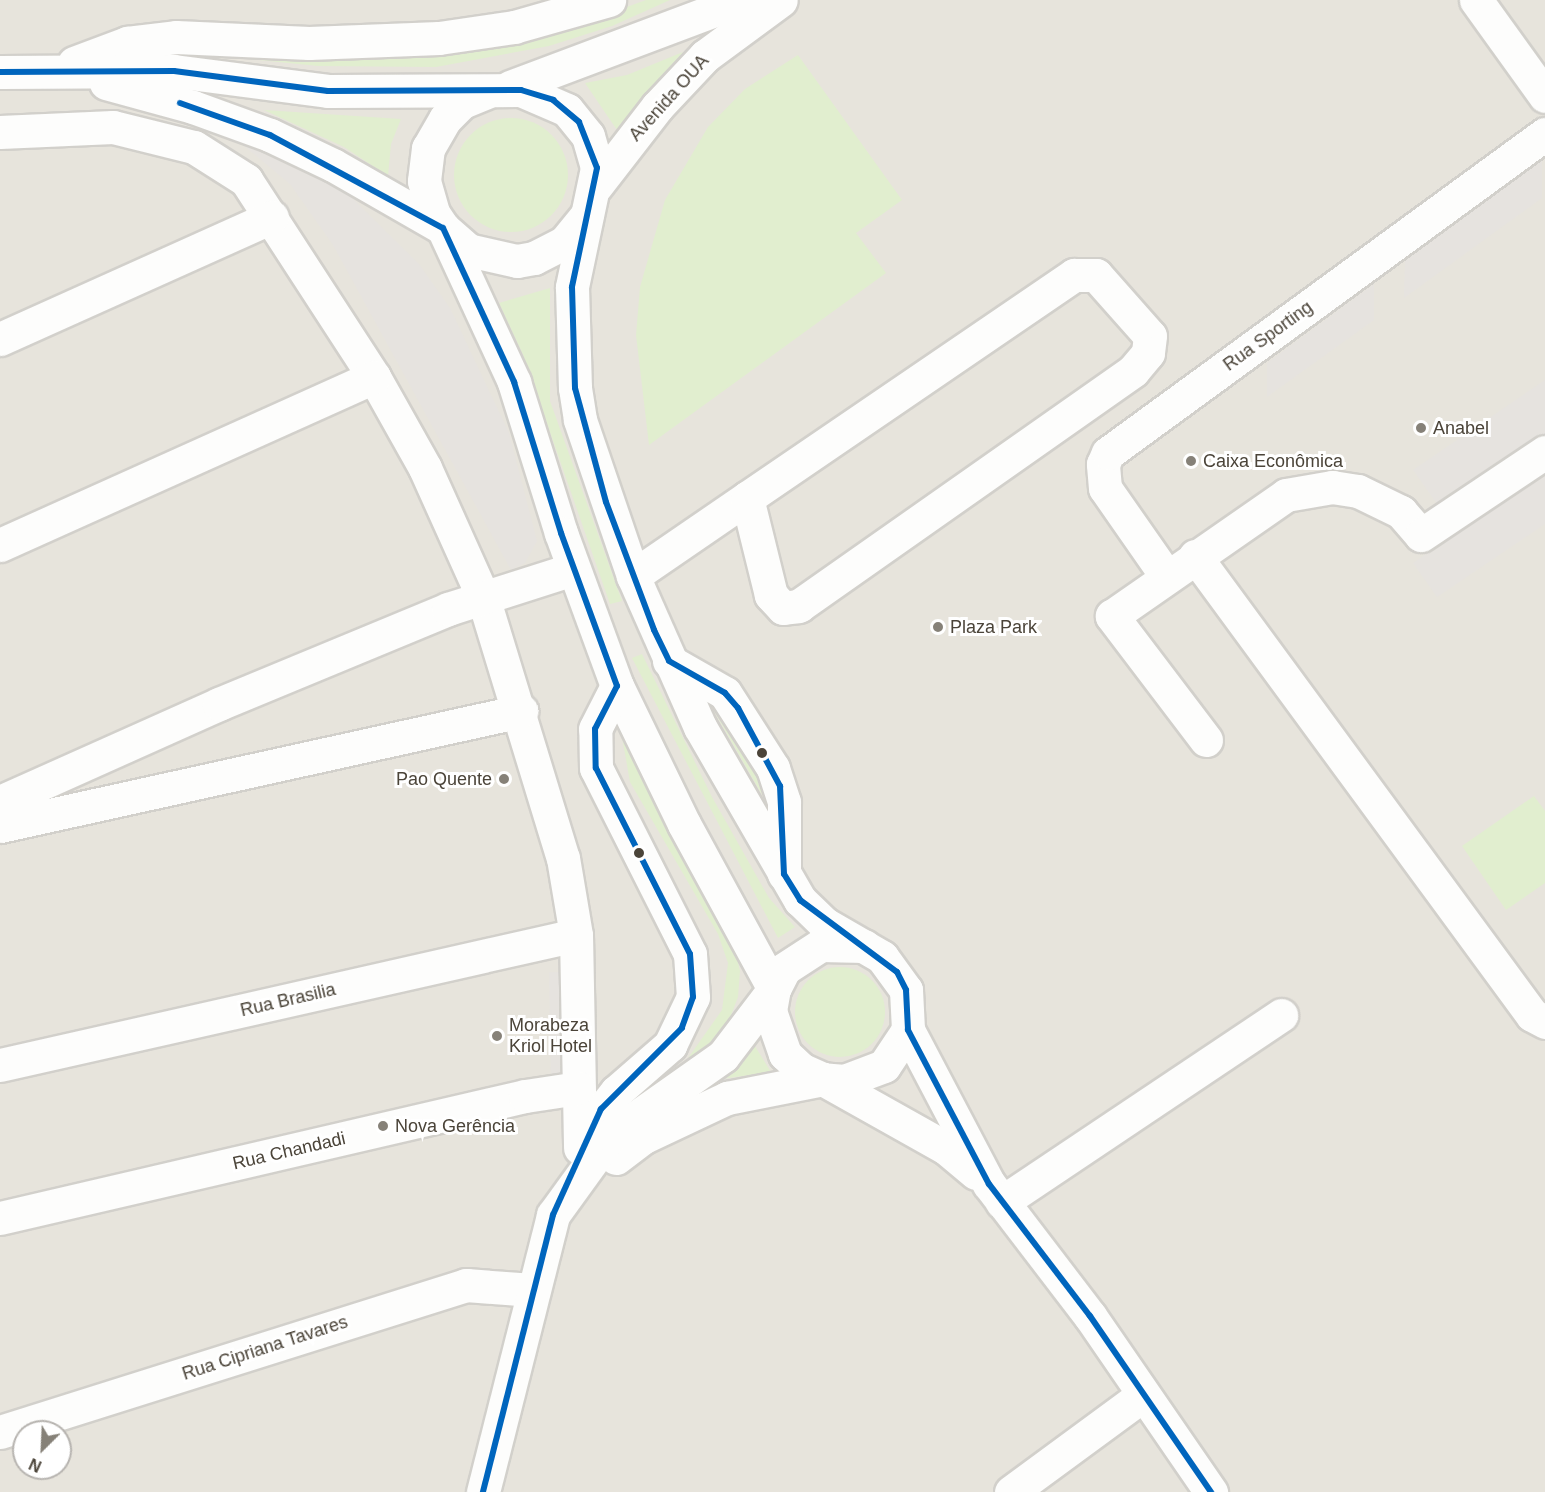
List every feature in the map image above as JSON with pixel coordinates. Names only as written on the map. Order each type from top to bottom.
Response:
[{"type":"street","points":[[55,70],[127,43],[176,38],[309,43],[439,38],[514,27],[609,0]]},
{"type":"street","points":[[741,0],[462,102],[440,125],[429,148],[424,181],[433,213],[443,228],[514,382],[573,569],[617,686],[684,824],[774,989],[770,1011],[785,1054],[801,1069],[946,1148],[995,1193]]},
{"type":"street","name":"Avenida OUA","points":[[594,194],[657,107],[705,56],[781,0]]},
{"type":"street","points":[[1476,0],[1545,96]]},
{"type":"street","points":[[55,70],[194,106],[270,135],[333,165],[443,228],[483,256],[534,258],[564,243],[594,194]]},
{"type":"street","points":[[0,72],[174,71],[328,91],[496,90],[538,93],[579,122],[594,152],[594,194],[572,287],[570,326],[575,388],[589,447],[633,576],[669,661],[700,728],[784,874],[808,908],[864,946],[897,972],[906,990],[908,1030],[995,1193],[1212,1492]]},
{"type":"street","points":[[0,132],[113,127],[194,147],[246,180],[374,377],[425,468],[483,597],[522,711],[563,858],[576,935],[580,1148]]},
{"type":"street","name":"Rua Sporting","points":[[1167,577],[1105,488],[1103,464],[1108,453],[1545,134]]},
{"type":"street","points":[[0,339],[272,217]]},
{"type":"street","points":[[633,576],[747,498],[1074,275],[1096,275],[1150,336],[1148,352],[1133,371],[799,606],[783,608],[771,596],[747,498]]},
{"type":"street","points":[[0,545],[374,377]]},
{"type":"street","points":[[1206,740],[1112,616],[1272,501],[1301,490],[1332,487],[1379,499],[1401,512],[1421,535],[1545,452]]},
{"type":"street","points":[[1195,556],[1532,1015],[1545,1023]]},
{"type":"street","points":[[0,802],[219,704],[483,597],[573,569]]},
{"type":"street","points":[[669,661],[725,693],[772,768],[784,802],[784,874]]},
{"type":"street","points":[[483,1492],[553,1215],[580,1148],[609,1100],[670,1045],[693,997],[690,954],[596,768],[595,729],[617,686]]},
{"type":"street","points":[[0,826],[522,711]]},
{"type":"street","name":"Rua Brasilia","points":[[0,1065],[576,935]]},
{"type":"street","points":[[553,1215],[611,1135],[723,1056],[774,989],[784,969],[821,945],[864,946]]},
{"type":"street","points":[[995,1193],[1281,1015]]},
{"type":"street","points":[[553,1215],[627,1150],[683,1116],[727,1098],[823,1079],[844,1082],[865,1077],[899,1050],[908,1030]]},
{"type":"street","name":"Rua Chandadi","points":[[0,1218],[525,1096],[578,1089]]},
{"type":"street","name":"Rua Cipriana Tavares","points":[[0,1432],[466,1285],[533,1290]]},
{"type":"street","points":[[1011,1492],[1143,1395]]},
{"type":"shaded area","points":[[0,0],[1545,0],[1545,1492],[0,1492]]},
{"type":"shaded area","points":[[230,134],[313,171],[346,192],[419,264],[450,308],[509,433],[537,541],[525,563],[511,570],[333,245],[290,184]]},
{"type":"shaded area","points":[[1542,160],[1542,198],[1404,298],[1405,261]]},
{"type":"shaded area","points":[[1374,284],[1374,320],[1267,397],[1267,363]]},
{"type":"shaded area","points":[[1545,380],[1545,524],[1437,597],[1413,563],[1457,532],[1413,470]]},
{"type":"shaded area","points":[[549,972],[563,972],[565,1074],[551,1074]]},
{"type":"green space","points":[[646,0],[670,0],[612,26],[549,46],[436,67],[318,66],[188,53],[435,57],[547,36]]},
{"type":"green space","points":[[683,52],[617,130],[585,83],[627,75]]},
{"type":"green space","points":[[798,55],[902,200],[856,233],[886,273],[649,445],[636,335],[640,287],[665,200],[708,127],[745,89]]},
{"type":"green space","points":[[264,110],[401,119],[391,144],[388,176],[344,147]]},
{"type":"green space","points":[[511,118],[533,122],[543,127],[559,143],[564,153],[568,175],[564,197],[559,207],[543,223],[533,228],[511,232],[489,228],[479,223],[463,207],[458,197],[454,175],[458,153],[463,143],[479,127],[489,122]]},
{"type":"green space","points":[[550,288],[550,401],[622,601],[610,604],[523,355],[499,303]]},
{"type":"green space","points":[[642,654],[712,797],[769,898],[795,927],[778,938],[632,658]]},
{"type":"green space","points":[[703,692],[719,704],[768,779],[769,807]]},
{"type":"green space","points":[[622,737],[733,941],[740,971],[738,997],[730,1018],[713,1041],[686,1061],[722,1010],[728,963],[718,934],[630,782]]},
{"type":"green space","points":[[1534,796],[1545,811],[1545,883],[1506,910],[1462,846]]},
{"type":"green space","points":[[840,967],[857,970],[872,980],[882,995],[885,1012],[882,1029],[872,1044],[857,1054],[840,1057],[823,1054],[808,1044],[798,1029],[795,1012],[798,995],[808,980],[823,970]]},
{"type":"green space","points":[[753,1043],[771,1072],[715,1080]]},
{"type":"transit line","points":[[0,72],[174,71],[328,91],[521,90],[553,100],[579,122],[597,168],[572,287],[575,388],[606,502],[654,630],[669,661],[725,693],[738,708],[780,786],[784,874],[800,900],[897,972],[906,990],[908,1030],[989,1184],[1090,1316],[1211,1492]]},
{"type":"transit line","points":[[180,103],[270,135],[443,228],[514,382],[561,533],[617,686],[595,729],[596,768],[690,954],[693,997],[682,1028],[601,1109],[553,1215],[483,1492]]},
{"type":"place","name":"Anabel","points":[[1421,428]]},
{"type":"place","name":"Caixa Econômica","points":[[1191,461]]},
{"type":"place","name":"Plaza Park","points":[[938,627]]},
{"type":"place","name":"Pao Quente","points":[[504,779]]},
{"type":"place","name":"Morabeza Kriol Hotel","points":[[497,1036]]},
{"type":"place","name":"Nova Gerência","points":[[383,1126]]}]
